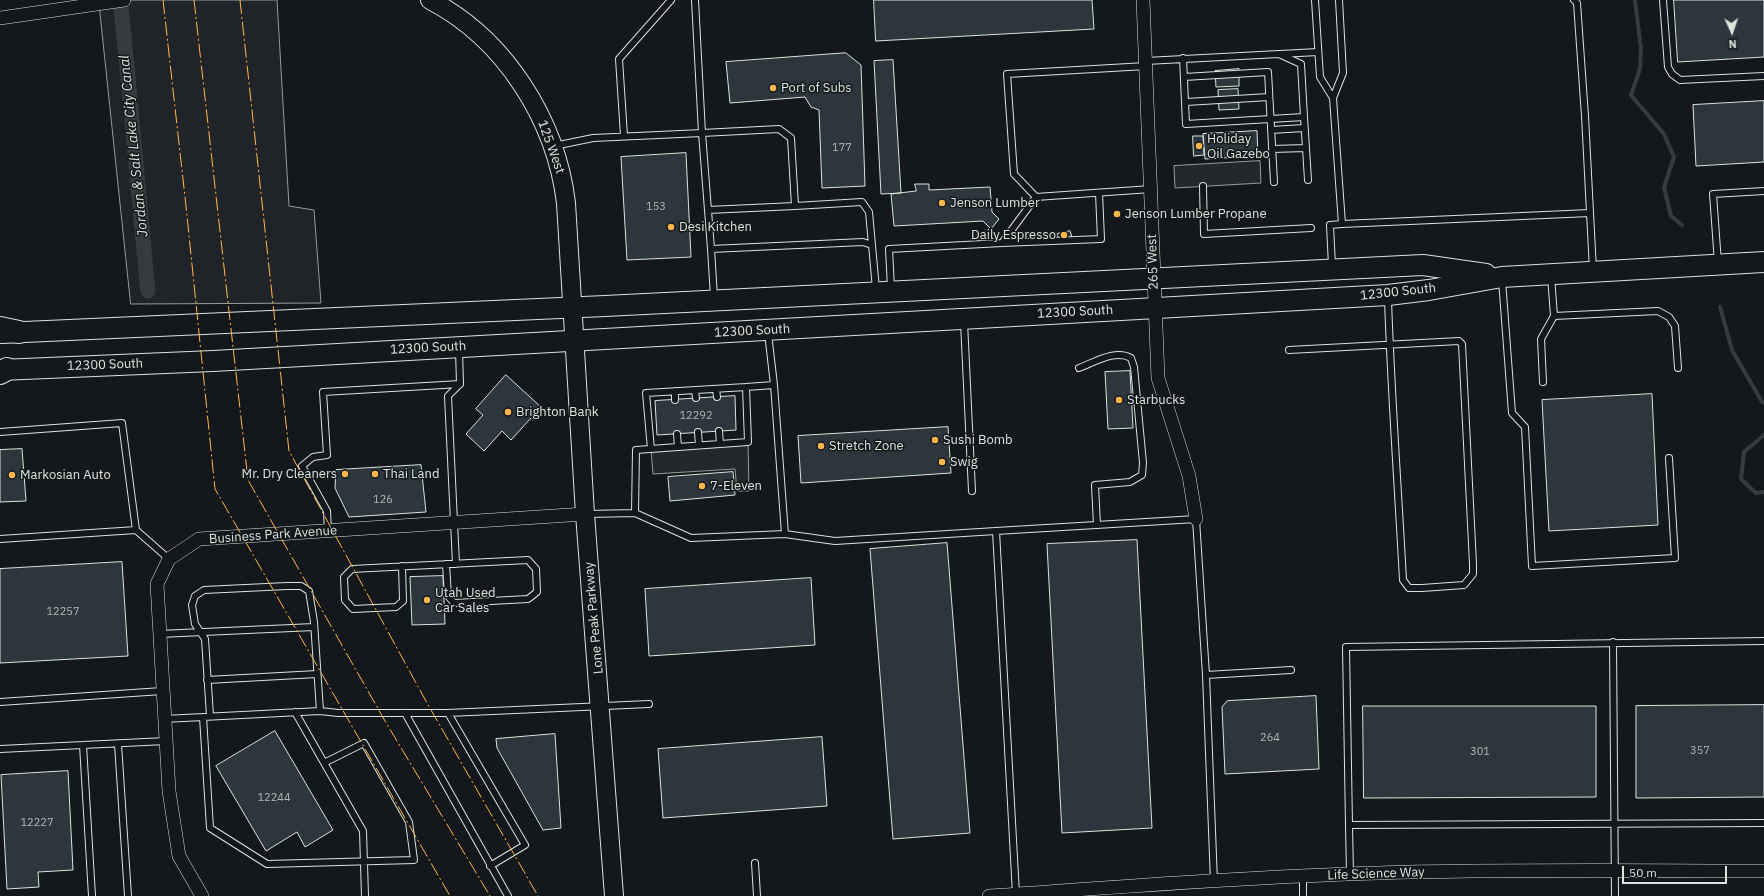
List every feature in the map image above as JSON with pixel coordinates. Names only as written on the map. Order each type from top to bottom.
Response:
[{"type":"main road","name":"125 West","points":[[430,0],[448,10],[479,34],[507,63],[533,102],[552,146],[560,167],[565,192],[574,341]]},
{"type":"main road","name":"12300 South","points":[[2,371],[574,341],[1388,295],[1429,290],[1502,277],[1764,262]]},
{"type":"main road","name":"12300 South","points":[[6,331],[572,308],[1423,265],[1502,277]]},
{"type":"main road","name":"Lone Peak Parkway","points":[[574,341],[614,896]]},
{"type":"street","points":[[0,18],[124,0]]},
{"type":"street","name":"265 West","points":[[1143,0],[1158,378],[1189,476],[1196,519]]},
{"type":"street","name":"Business Park Avenue","points":[[169,559],[199,539],[586,514]]},
{"type":"street","points":[[169,559],[157,584],[162,691],[169,790],[179,856],[202,896]]},
{"type":"street","name":"Life Science Way","points":[[989,896],[1065,893],[1350,874],[1465,871],[1764,871]]},
{"type":"lane","points":[[624,136],[619,59],[671,0]]},
{"type":"lane","points":[[695,0],[702,133],[714,300]]},
{"type":"lane","points":[[1315,0],[1320,77],[1333,98]]},
{"type":"lane","points":[[1339,0],[1343,73],[1333,98],[1342,224]]},
{"type":"lane","points":[[1574,0],[1577,3],[1579,26],[1593,272]]},
{"type":"lane","points":[[1663,0],[1668,67],[1672,74],[1680,80],[1764,76]]},
{"type":"lane","points":[[1036,197],[1014,174],[1007,74],[1146,64],[1183,58],[1318,52]]},
{"type":"lane","points":[[1279,54],[1301,64],[1308,180]]},
{"type":"lane","points":[[1183,58],[1186,124],[1304,118]]},
{"type":"lane","points":[[1184,77],[1268,72],[1274,182]]},
{"type":"lane","points":[[1186,102],[1269,98]]},
{"type":"lane","points":[[1271,130],[1304,128]]},
{"type":"lane","points":[[552,146],[592,138],[779,129],[791,138],[795,206]]},
{"type":"lane","points":[[1272,149],[1306,148]]},
{"type":"lane","points":[[1203,186],[1204,234],[1311,228]]},
{"type":"lane","points":[[1002,243],[1036,197],[1151,189]]},
{"type":"lane","points":[[1718,264],[1713,194],[1764,191]]},
{"type":"lane","points":[[884,292],[889,249],[1101,239],[1098,193]]},
{"type":"lane","points":[[708,210],[862,202],[869,212],[872,245],[884,292]]},
{"type":"lane","points":[[1332,270],[1330,225],[1590,213]]},
{"type":"lane","points":[[711,249],[862,242],[872,245]]},
{"type":"lane","points":[[1543,382],[1541,339],[1554,316],[1551,274]]},
{"type":"lane","points":[[1502,277],[1512,413],[1525,427],[1532,566],[1675,558],[1670,458]]},
{"type":"lane","points":[[1289,350],[1390,344],[1459,341],[1462,344],[1473,564],[1473,574],[1464,585],[1409,588],[1403,580],[1390,344],[1388,295]]},
{"type":"lane","points":[[1554,316],[1658,311],[1669,316],[1675,326],[1678,368]]},
{"type":"lane","points":[[964,318],[972,491]]},
{"type":"lane","points":[[768,330],[774,385],[785,534]]},
{"type":"lane","points":[[456,564],[448,396],[460,384],[459,346]]},
{"type":"lane","points":[[1079,368],[1117,354],[1125,354],[1132,358],[1134,367],[1143,463],[1142,475],[1130,482],[1094,485],[1097,525]]},
{"type":"lane","points":[[328,531],[327,511],[302,466],[313,456],[327,455],[323,392],[460,384]]},
{"type":"lane","points":[[651,449],[646,393],[774,385]]},
{"type":"lane","points":[[635,513],[636,450],[748,442],[746,387]]},
{"type":"lane","points":[[716,389],[717,397]]},
{"type":"lane","points":[[695,390],[696,398]]},
{"type":"lane","points":[[674,391],[675,400]]},
{"type":"lane","points":[[0,432],[122,423],[136,530],[169,559]]},
{"type":"lane","points":[[719,431],[720,444]]},
{"type":"lane","points":[[698,432],[699,445]]},
{"type":"lane","points":[[677,434],[678,447]]},
{"type":"lane","points":[[586,514],[635,513],[692,538],[785,534],[835,541],[1196,519],[1206,675],[1214,882]]},
{"type":"lane","points":[[0,539],[136,530]]},
{"type":"lane","points":[[996,531],[1016,894]]},
{"type":"lane","points":[[402,566],[403,601],[396,607],[353,609],[345,600],[344,576],[352,569],[402,566],[528,560],[536,569],[537,592],[528,599],[454,603],[448,596],[446,564]]},
{"type":"lane","points":[[320,711],[314,627],[309,591],[301,586],[287,586],[204,590],[195,596],[192,605],[195,624],[205,639],[208,680],[206,717],[210,828],[267,864],[414,860],[409,822],[364,743],[324,763]]},
{"type":"lane","points":[[160,634],[314,627]]},
{"type":"lane","points":[[1613,642],[1615,896]]},
{"type":"lane","points":[[1350,874],[1346,647],[1613,642],[1764,642]]},
{"type":"lane","points":[[1206,675],[1291,670]]},
{"type":"lane","points":[[208,680],[317,674]]},
{"type":"lane","points":[[0,702],[162,691]]},
{"type":"lane","points":[[164,719],[320,711],[448,713],[649,704]]},
{"type":"lane","points":[[295,712],[363,832],[365,896]]},
{"type":"lane","points":[[404,713],[508,896]]},
{"type":"lane","points":[[448,713],[525,845],[490,866]]},
{"type":"lane","points":[[0,749],[166,741]]},
{"type":"lane","points":[[118,744],[128,896]]},
{"type":"lane","points":[[83,745],[92,896]]},
{"type":"lane","points":[[1349,825],[1764,823]]},
{"type":"lane","points":[[754,864],[757,896]]},
{"type":"lane","points":[[1303,877],[1304,896]]},
{"type":"shaded area","points":[[99,0],[277,0],[289,206],[314,210],[321,303],[131,304]]},
{"type":"shaded area","points":[[1260,161],[1261,183],[1175,188],[1174,166]]},
{"type":"shaded area","points":[[748,442],[749,491],[737,491],[735,469],[653,474],[651,449]]},
{"type":"building","points":[[874,0],[1092,0],[1094,29],[876,41]]},
{"type":"building","points":[[1674,0],[1764,0],[1764,57],[1678,62]]},
{"type":"building","points":[[846,53],[861,65],[865,186],[822,188],[819,110],[811,107],[805,97],[730,103],[726,62]]},
{"type":"building","points":[[893,60],[901,193],[881,194],[874,61]]},
{"type":"building","points":[[1239,69],[1239,86],[1216,87],[1215,71]]},
{"type":"building","points":[[1238,89],[1239,109],[1219,110],[1218,90]]},
{"type":"building","points":[[1764,101],[1764,162],[1696,166],[1693,105]]},
{"type":"building","points":[[1257,131],[1258,156],[1205,159],[1203,134]]},
{"type":"building","name":"Holiday Oil Gazebo","points":[[1193,136],[1203,136],[1204,155],[1194,156]]},
{"type":"building","points":[[686,153],[691,257],[627,260],[621,157]]},
{"type":"building","name":"Jenson Lumber","points":[[915,184],[929,184],[929,190],[990,187],[992,212],[999,219],[991,229],[983,221],[894,226],[891,194],[916,191]]},
{"type":"building","name":"Daily Espresso","points":[[1070,231],[1072,237],[1057,238],[1057,234]]},
{"type":"building","name":"Starbucks","points":[[1130,371],[1133,428],[1108,429],[1105,372]]},
{"type":"building","name":"Brighton Bank","points":[[506,375],[541,407],[511,440],[502,431],[484,451],[466,434],[483,415],[476,409]]},
{"type":"building","points":[[1652,394],[1658,525],[1549,531],[1542,400]]},
{"type":"building","points":[[735,396],[736,430],[657,435],[655,401]]},
{"type":"building","points":[[948,427],[951,473],[801,483],[798,436]]},
{"type":"building","name":"Markosian Auto","points":[[22,449],[26,501],[0,502],[0,450]]},
{"type":"building","points":[[421,465],[426,512],[349,517],[335,488],[336,470]]},
{"type":"building","name":"7-Eleven","points":[[733,472],[735,495],[670,501],[668,477]]},
{"type":"building","points":[[1137,540],[1152,828],[1062,833],[1047,544]]},
{"type":"building","points":[[947,543],[970,833],[893,839],[870,549]]},
{"type":"building","points":[[122,562],[128,656],[0,663],[0,569]]},
{"type":"building","name":"Utah Used Car Sales","points":[[443,576],[445,624],[412,625],[410,577]]},
{"type":"building","points":[[811,578],[815,645],[649,656],[645,589]]},
{"type":"building","points":[[1316,696],[1319,769],[1225,774],[1222,707],[1227,701]]},
{"type":"building","points":[[1764,705],[1764,797],[1636,798],[1636,706]]},
{"type":"building","points":[[1363,706],[1596,706],[1596,797],[1364,798]]},
{"type":"building","points":[[275,731],[333,830],[305,847],[297,832],[266,851],[216,766]]},
{"type":"building","points":[[555,734],[561,828],[543,830],[497,748],[496,739]]},
{"type":"building","points":[[822,737],[827,806],[663,818],[658,749]]},
{"type":"building","points":[[68,771],[73,870],[38,872],[39,887],[7,889],[1,775]]},
{"type":"waterway","name":"Jordan & Salt Lake City Canal","points":[[120,0],[148,291]]},
{"type":"waterway","points":[[1635,0],[1641,49],[1640,69],[1631,95],[1664,134],[1674,157],[1664,187],[1671,216],[1682,225]]},
{"type":"waterway","points":[[1720,307],[1732,350],[1764,403]]},
{"type":"waterway","points":[[1764,435],[1744,452],[1741,479],[1756,493],[1764,492]]},
{"type":"power","points":[[163,0],[215,489],[450,896]]},
{"type":"power","points":[[194,0],[248,480],[385,721],[490,896]]},
{"type":"power","points":[[240,0],[289,451],[427,703],[538,896]]},
{"type":"place","name":"Port of Subs","points":[[773,88]]},
{"type":"place","name":"Holiday Oil Gazebo","points":[[1199,146]]},
{"type":"place","name":"Jenson Lumber","points":[[942,203]]},
{"type":"place","name":"Jenson Lumber Propane","points":[[1117,214]]},
{"type":"place","name":"Desi Kitchen","points":[[671,227]]},
{"type":"place","name":"Daily Espresso","points":[[1064,235]]},
{"type":"place","name":"Starbucks","points":[[1119,400]]},
{"type":"place","name":"Brighton Bank","points":[[508,412]]},
{"type":"place","name":"Sushi Bomb","points":[[935,440]]},
{"type":"place","name":"Stretch Zone","points":[[821,446]]},
{"type":"place","name":"Swig","points":[[942,462]]},
{"type":"place","name":"Mr. Dry Cleaners","points":[[345,474]]},
{"type":"place","name":"Thai Land","points":[[375,474]]},
{"type":"place","name":"Markosian Auto","points":[[12,475]]},
{"type":"place","name":"7-Eleven","points":[[702,486]]},
{"type":"place","name":"Utah Used Car Sales","points":[[427,600]]}]
